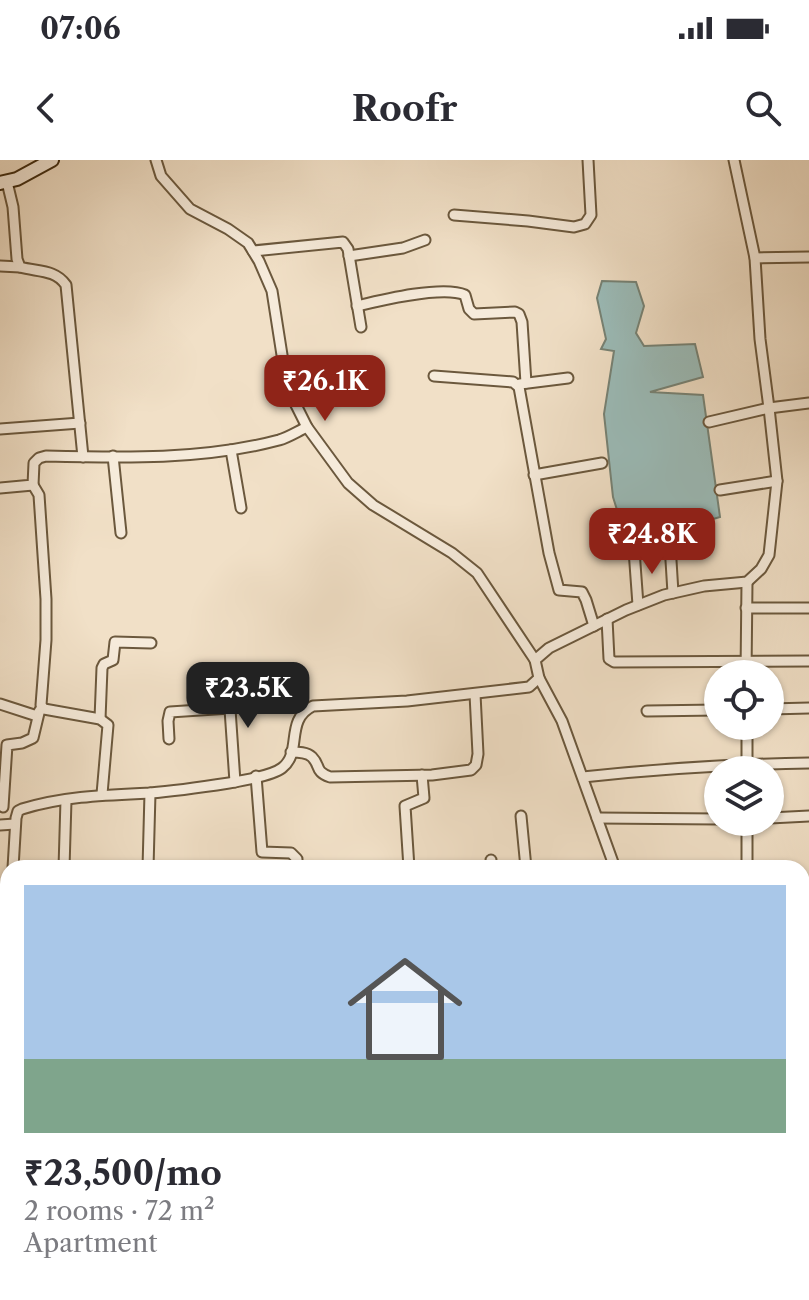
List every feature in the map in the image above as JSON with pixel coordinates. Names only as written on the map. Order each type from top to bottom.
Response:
[{"type":"main road","points":[[3,183],[52,160]]},
{"type":"street","points":[[156,160],[161,176],[190,209],[228,229],[248,243],[253,251],[272,291],[287,387],[307,427],[348,483],[373,505],[452,553],[477,573],[535,660],[539,678],[562,721],[612,860]]},
{"type":"street","points":[[454,215],[574,227],[585,224],[591,215],[588,160]]},
{"type":"street","points":[[535,660],[549,648],[638,605],[704,586],[747,582],[761,569],[769,555],[777,481],[760,339],[755,258],[734,160]]},
{"type":"street","points":[[3,183],[13,207],[20,267]]},
{"type":"street","points":[[349,256],[403,248],[425,240]]},
{"type":"street","points":[[253,251],[343,242],[347,245],[361,327]]},
{"type":"street","points":[[755,258],[809,257]]},
{"type":"street","points":[[0,266],[54,274],[66,285],[83,457]]},
{"type":"street","points":[[357,306],[452,291],[465,295],[474,314],[519,314],[522,322],[520,391],[549,553],[559,590],[582,592],[594,626]]},
{"type":"street","points":[[434,376],[521,384],[568,378]]},
{"type":"street","points":[[709,422],[769,408],[809,403]]},
{"type":"street","points":[[0,429],[80,423]]},
{"type":"street","points":[[307,427],[281,439],[231,450],[46,456],[34,463],[33,485],[39,495],[46,599],[40,710],[33,738],[7,745],[1,807],[18,811],[102,794],[150,793],[235,782],[282,768],[290,757],[297,719],[304,710],[313,706],[475,694],[529,687],[539,678]]},
{"type":"street","points":[[231,450],[241,508]]},
{"type":"street","points":[[113,456],[121,533]]},
{"type":"street","points":[[534,475],[602,463]]},
{"type":"street","points":[[720,490],[777,481]]},
{"type":"street","points":[[0,488],[33,485]]},
{"type":"street","points":[[669,528],[673,593]]},
{"type":"street","points":[[634,550],[638,605]]},
{"type":"street","points":[[745,660],[747,582]]},
{"type":"street","points":[[746,608],[809,608]]},
{"type":"street","points":[[607,619],[607,650],[609,659],[614,662],[704,661]]},
{"type":"street","points":[[100,719],[102,666],[113,660],[115,642],[151,643]]},
{"type":"street","points":[[784,661],[809,661]]},
{"type":"street","points":[[228,680],[235,782]]},
{"type":"street","points":[[291,752],[308,754],[318,770],[330,777],[422,775],[471,770],[476,765],[478,754],[475,694]]},
{"type":"street","points":[[0,704],[34,715],[40,710],[106,721],[109,730],[102,794]]},
{"type":"street","points":[[169,739],[170,712],[230,708]]},
{"type":"street","points":[[784,709],[809,708]]},
{"type":"street","points":[[647,711],[704,710]]},
{"type":"street","points":[[784,765],[809,763]]},
{"type":"street","points":[[583,777],[704,768]]},
{"type":"street","points":[[408,860],[405,806],[424,798],[422,775]]},
{"type":"street","points":[[256,776],[262,852],[291,853],[297,860]]},
{"type":"street","points":[[148,860],[150,793]]},
{"type":"street","points":[[64,860],[66,800]]},
{"type":"street","points":[[13,860],[18,811]]},
{"type":"street","points":[[521,816],[525,860]]},
{"type":"street","points":[[784,817],[809,816]]},
{"type":"street","points":[[597,818],[704,819]]},
{"type":"street","points":[[0,825],[15,824]]},
{"type":"street","points":[[747,836],[747,860]]},
{"type":"water","points":[[602,281],[636,282],[644,306],[636,333],[644,346],[695,344],[703,377],[650,392],[703,395],[720,517],[699,523],[622,526],[613,497],[604,414],[614,351],[601,349],[606,339],[597,298]]}]
